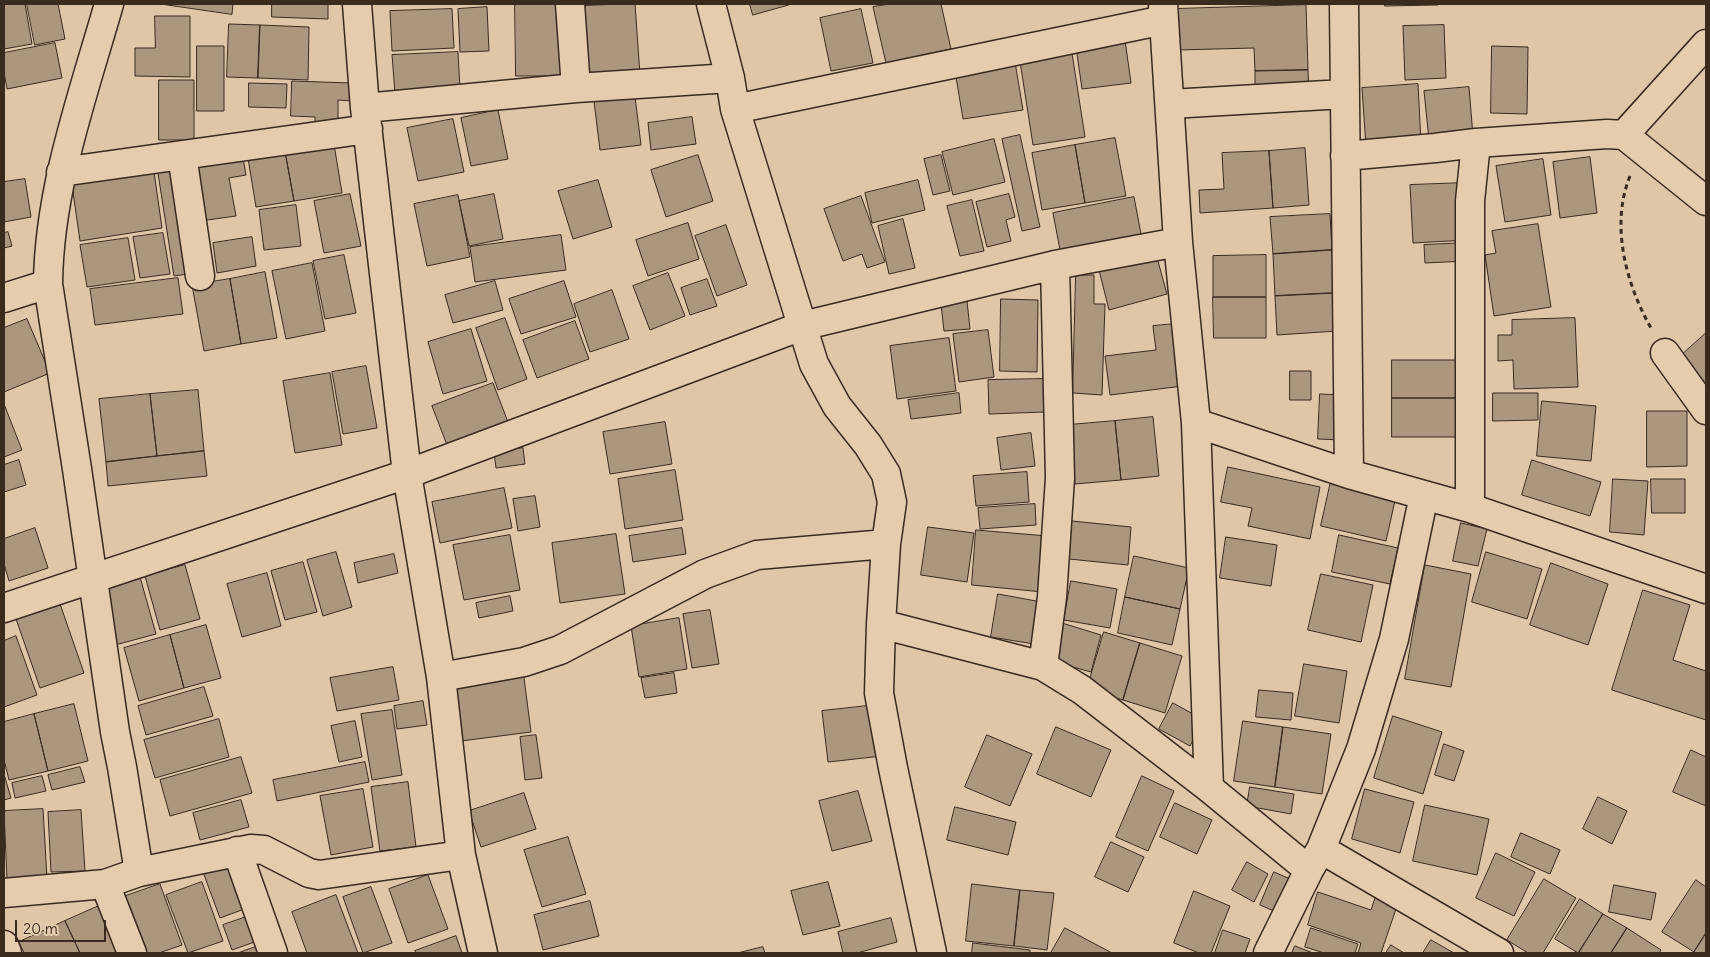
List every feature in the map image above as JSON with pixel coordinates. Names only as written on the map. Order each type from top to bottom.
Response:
[{"type":"street","points":[[110,4],[61,172],[48,256],[48,284],[78,469],[114,732],[129,803],[139,872]]},
{"type":"street","points":[[357,4],[367,119],[407,474],[441,677],[460,855],[483,953]]},
{"type":"street","points":[[570,4],[576,88]]},
{"type":"street","points":[[712,4],[730,78],[735,109],[814,364],[837,406],[868,445],[886,474],[892,502],[886,544],[879,693],[932,953]]},
{"type":"street","points":[[1344,4],[1349,474]]},
{"type":"street","points":[[735,109],[1164,12],[1178,242],[1196,423],[1209,788]]},
{"type":"street","points":[[1624,136],[1706,44]]},
{"type":"street","points":[[61,172],[182,155],[367,119],[576,88],[730,78]]},
{"type":"street","points":[[1170,104],[1344,94]]},
{"type":"street","points":[[1345,156],[1476,143],[1607,134],[1624,136],[1706,201]]},
{"type":"street","points":[[1470,508],[1470,201],[1476,143]]},
{"type":"street","points":[[182,155],[200,276]]},
{"type":"street","points":[[4,608],[407,474],[802,326],[1055,265],[1178,242]]},
{"type":"street","points":[[1043,666],[1052,597],[1060,478],[1055,265]]},
{"type":"street","points":[[4,298],[48,284]]},
{"type":"street","points":[[1665,353],[1706,410]]},
{"type":"street","points":[[1196,423],[1349,474],[1470,508],[1706,590]]},
{"type":"street","points":[[1268,953],[1315,860],[1361,749],[1394,639],[1424,495]]},
{"type":"street","points":[[441,677],[524,662],[560,650],[705,574],[757,555],[886,544]]},
{"type":"street","points":[[881,624],[1043,666],[1082,690],[1209,788],[1315,860],[1499,953]]},
{"type":"street","points":[[4,893],[105,884],[139,872],[251,849],[264,850],[309,873],[319,875],[460,855]]},
{"type":"street","points":[[237,851],[273,953]]},
{"type":"street","points":[[105,884],[132,953]]},
{"type":"street","points":[[4,945],[7,953]]},
{"type":"path","points":[[1648,154],[1634,168],[1623,192],[1621,240],[1630,278],[1646,319],[1665,353]]},
{"type":"building","points":[[4,4],[25,4],[32,44],[4,49]]},
{"type":"building","points":[[27,4],[58,4],[65,39],[35,45]]},
{"type":"building","points":[[161,4],[233,4],[232,14]]},
{"type":"building","points":[[272,4],[328,4],[328,19],[272,17]]},
{"type":"building","points":[[515,4],[564,4],[565,76],[516,76]]},
{"type":"building","points":[[635,4],[640,75],[588,78],[583,6]]},
{"type":"building","points":[[750,4],[792,4],[753,15]]},
{"type":"building","points":[[890,4],[941,4],[951,49],[886,63],[873,7]]},
{"type":"building","points":[[1385,4],[1438,4],[1438,5],[1385,6]]},
{"type":"building","points":[[1306,5],[1308,70],[1255,71],[1254,48],[1177,50],[1175,9]]},
{"type":"building","points":[[487,7],[489,51],[460,52],[458,9]]},
{"type":"building","points":[[452,9],[454,48],[392,51],[390,11]]},
{"type":"building","points":[[861,9],[873,63],[831,71],[820,18]]},
{"type":"building","points":[[155,16],[190,16],[190,77],[135,76],[135,48],[155,48]]},
{"type":"building","points":[[229,24],[260,25],[258,78],[227,77]]},
{"type":"building","points":[[260,25],[309,27],[308,80],[258,78]]},
{"type":"building","points":[[1444,25],[1446,78],[1405,80],[1403,26]]},
{"type":"building","points":[[1125,40],[1131,83],[1082,89],[1076,47]]},
{"type":"building","points":[[55,43],[62,78],[7,89],[4,72],[4,53]]},
{"type":"building","points":[[197,46],[224,46],[224,111],[197,111]]},
{"type":"building","points":[[1492,46],[1528,47],[1527,114],[1491,113]]},
{"type":"building","points":[[1071,47],[1085,137],[1033,145],[1019,55]]},
{"type":"building","points":[[458,52],[460,89],[395,93],[392,55]]},
{"type":"building","points":[[1015,62],[1023,110],[963,119],[955,71]]},
{"type":"building","points":[[1308,70],[1309,92],[1255,94],[1255,71]]},
{"type":"building","points":[[159,80],[194,80],[194,140],[159,140]]},
{"type":"building","points":[[292,81],[352,83],[352,101],[338,100],[338,126],[315,125],[315,117],[291,116]]},
{"type":"building","points":[[249,83],[287,84],[286,108],[249,107]]},
{"type":"building","points":[[1418,84],[1421,143],[1366,147],[1362,88]]},
{"type":"building","points":[[1469,87],[1473,136],[1429,140],[1424,91]]},
{"type":"building","points":[[634,88],[641,145],[600,150],[593,93]]},
{"type":"building","points":[[498,110],[508,159],[471,166],[461,118]]},
{"type":"building","points":[[692,117],[696,144],[651,150],[648,123]]},
{"type":"building","points":[[453,119],[464,172],[418,181],[407,128]]},
{"type":"building","points":[[1020,135],[1040,227],[1022,231],[1002,139]]},
{"type":"building","points":[[333,138],[342,193],[294,201],[284,146]]},
{"type":"building","points":[[1115,138],[1126,196],[1085,203],[1075,145]]},
{"type":"building","points":[[994,139],[1005,182],[953,195],[942,152]]},
{"type":"building","points":[[1075,145],[1085,203],[1042,210],[1032,153]]},
{"type":"building","points":[[284,146],[294,201],[256,207],[247,152]]},
{"type":"building","points":[[1305,148],[1309,205],[1273,208],[1269,151]]},
{"type":"building","points":[[1269,151],[1273,208],[1200,213],[1199,190],[1224,189],[1222,153]]},
{"type":"building","points":[[242,152],[246,175],[229,178],[236,216],[200,221],[190,160]]},
{"type":"building","points":[[698,155],[713,201],[666,217],[651,170]]},
{"type":"building","points":[[941,155],[950,191],[933,195],[924,159]]},
{"type":"building","points":[[1590,157],[1597,213],[1560,218],[1553,162]]},
{"type":"building","points":[[1543,159],[1551,215],[1505,222],[1496,166]]},
{"type":"building","points":[[177,163],[195,273],[174,276],[157,167]]},
{"type":"building","points":[[153,165],[162,228],[80,241],[71,178]]},
{"type":"building","points":[[25,179],[31,217],[4,222],[4,182]]},
{"type":"building","points":[[598,180],[612,227],[573,239],[558,191]]},
{"type":"building","points":[[918,180],[925,210],[872,223],[865,193]]},
{"type":"building","points":[[1464,183],[1468,240],[1413,243],[1410,185]]},
{"type":"building","points":[[350,194],[361,246],[324,253],[314,201]]},
{"type":"building","points":[[494,194],[503,239],[469,246],[459,201]]},
{"type":"building","points":[[1009,194],[1015,217],[1006,220],[1011,241],[987,247],[976,202]]},
{"type":"building","points":[[458,195],[470,257],[427,266],[414,204]]},
{"type":"building","points":[[861,196],[885,262],[867,268],[862,254],[843,261],[824,209]]},
{"type":"building","points":[[1134,197],[1142,239],[1061,255],[1053,213]]},
{"type":"building","points":[[972,200],[984,251],[960,256],[947,206]]},
{"type":"building","points":[[296,205],[301,246],[264,250],[259,210]]},
{"type":"building","points":[[1330,214],[1332,250],[1273,254],[1270,217]]},
{"type":"building","points":[[903,219],[915,268],[889,274],[878,226]]},
{"type":"building","points":[[688,223],[699,259],[648,276],[636,240]]},
{"type":"building","points":[[1538,224],[1551,307],[1494,316],[1485,255],[1496,253],[1492,231]]},
{"type":"building","points":[[726,225],[747,285],[717,296],[695,236]]},
{"type":"building","points":[[8,232],[12,246],[4,248],[4,233]]},
{"type":"building","points":[[163,233],[170,274],[140,278],[133,237]]},
{"type":"building","points":[[561,235],[566,270],[475,282],[470,247]]},
{"type":"building","points":[[252,237],[256,266],[217,273],[213,243]]},
{"type":"building","points":[[128,238],[135,280],[87,287],[80,245]]},
{"type":"building","points":[[1465,243],[1466,261],[1425,263],[1424,245]]},
{"type":"building","points":[[1332,250],[1335,293],[1275,296],[1273,254]]},
{"type":"building","points":[[1156,254],[1167,294],[1109,310],[1099,270]]},
{"type":"building","points":[[344,255],[356,313],[325,319],[313,261]]},
{"type":"building","points":[[1266,255],[1266,297],[1213,297],[1213,256]]},
{"type":"building","points":[[312,263],[325,331],[286,339],[272,271]]},
{"type":"building","points":[[265,272],[277,338],[241,344],[230,279]]},
{"type":"building","points":[[668,273],[685,316],[650,330],[633,286]]},
{"type":"building","points":[[1076,275],[1094,275],[1094,304],[1105,304],[1102,395],[1073,393]]},
{"type":"building","points":[[178,278],[183,314],[95,325],[90,289]]},
{"type":"building","points":[[230,279],[241,344],[204,351],[192,285]]},
{"type":"building","points":[[707,279],[717,306],[690,315],[681,288]]},
{"type":"building","points":[[495,281],[503,310],[453,323],[445,295]]},
{"type":"building","points":[[564,281],[576,317],[521,334],[509,299]]},
{"type":"building","points":[[612,290],[629,339],[590,352],[574,304]]},
{"type":"building","points":[[1335,293],[1337,331],[1277,335],[1275,296]]},
{"type":"building","points":[[1213,297],[1266,297],[1266,338],[1214,338]]},
{"type":"building","points":[[1001,299],[1038,300],[1037,372],[1000,371]]},
{"type":"building","points":[[967,301],[970,329],[944,331],[941,304]]},
{"type":"building","points":[[505,318],[527,379],[498,390],[476,328]]},
{"type":"building","points":[[1575,318],[1578,387],[1514,389],[1513,360],[1498,361],[1498,335],[1512,335],[1512,320]]},
{"type":"building","points":[[27,319],[50,373],[4,392],[4,328]]},
{"type":"building","points":[[575,321],[589,359],[537,378],[523,340]]},
{"type":"building","points":[[1175,324],[1183,386],[1110,395],[1105,356],[1156,350],[1153,326]]},
{"type":"building","points":[[471,329],[487,381],[443,394],[428,342]]},
{"type":"building","points":[[988,330],[994,377],[959,382],[953,334]]},
{"type":"building","points":[[1706,333],[1706,399],[1674,362]]},
{"type":"building","points":[[949,338],[956,391],[897,399],[890,346]]},
{"type":"building","points":[[1392,360],[1460,360],[1460,398],[1392,398]]},
{"type":"building","points":[[366,366],[377,428],[343,434],[332,372]]},
{"type":"building","points":[[1290,371],[1311,371],[1311,400],[1290,400]]},
{"type":"building","points":[[330,373],[342,445],[295,453],[283,381]]},
{"type":"building","points":[[1044,379],[1045,412],[989,414],[988,380]]},
{"type":"building","points":[[493,383],[508,422],[447,445],[432,406]]},
{"type":"building","points":[[198,390],[204,451],[157,456],[150,394]]},
{"type":"building","points":[[959,393],[961,413],[911,419],[908,400]]},
{"type":"building","points":[[1493,393],[1538,393],[1538,420],[1493,421]]},
{"type":"building","points":[[150,394],[157,456],[106,462],[99,399]]},
{"type":"building","points":[[1320,394],[1344,395],[1342,440],[1318,439]]},
{"type":"building","points":[[1392,398],[1460,398],[1461,437],[1392,437]]},
{"type":"building","points":[[1542,401],[1596,406],[1591,461],[1537,456]]},
{"type":"building","points":[[4,404],[22,450],[4,457]]},
{"type":"building","points":[[1647,411],[1687,411],[1687,466],[1647,467]]},
{"type":"building","points":[[1153,417],[1159,476],[1121,480],[1115,421]]},
{"type":"building","points":[[1115,421],[1121,480],[1075,484],[1069,425]]},
{"type":"building","points":[[665,422],[672,464],[610,474],[603,432]]},
{"type":"building","points":[[1031,433],[1035,466],[1001,470],[997,438]]},
{"type":"building","points":[[523,448],[525,464],[496,468],[494,452]]},
{"type":"building","points":[[204,451],[207,476],[108,486],[106,462]]},
{"type":"building","points":[[19,460],[26,485],[4,492],[4,465]]},
{"type":"building","points":[[1532,460],[1601,482],[1590,516],[1522,495]]},
{"type":"building","points":[[1228,467],[1320,487],[1310,539],[1248,526],[1252,508],[1221,502]]},
{"type":"building","points":[[675,470],[683,520],[625,529],[618,479]]},
{"type":"building","points":[[1027,472],[1029,502],[976,506],[973,476]]},
{"type":"building","points":[[1613,479],[1648,481],[1644,535],[1610,532]]},
{"type":"building","points":[[1651,479],[1685,479],[1685,513],[1652,513]]},
{"type":"building","points":[[1331,481],[1396,496],[1386,541],[1321,526]]},
{"type":"building","points":[[504,488],[512,528],[440,543],[432,502]]},
{"type":"building","points":[[535,496],[540,527],[518,531],[513,499]]},
{"type":"building","points":[[1035,504],[1036,525],[980,529],[978,508]]},
{"type":"building","points":[[1072,521],[1131,527],[1128,565],[1069,559]]},
{"type":"building","points":[[1461,523],[1487,529],[1478,566],[1453,561]]},
{"type":"building","points":[[928,527],[974,533],[967,582],[921,575]]},
{"type":"building","points":[[35,528],[48,568],[9,581],[4,564],[4,539]]},
{"type":"building","points":[[682,528],[686,554],[633,562],[629,536]]},
{"type":"building","points":[[976,530],[1047,536],[1043,592],[972,585]]},
{"type":"building","points":[[616,534],[625,594],[560,603],[552,543]]},
{"type":"building","points":[[510,535],[520,590],[464,600],[453,545]]},
{"type":"building","points":[[1339,535],[1398,548],[1390,584],[1332,572]]},
{"type":"building","points":[[1226,537],[1277,545],[1271,586],[1220,578]]},
{"type":"building","points":[[336,552],[352,607],[323,616],[307,560]]},
{"type":"building","points":[[1486,552],[1542,569],[1527,619],[1472,602]]},
{"type":"building","points":[[394,554],[398,573],[358,583],[354,563]]},
{"type":"building","points":[[1134,556],[1189,568],[1180,609],[1125,597]]},
{"type":"building","points":[[303,562],[317,612],[285,620],[271,571]]},
{"type":"building","points":[[1551,563],[1608,584],[1588,645],[1530,625]]},
{"type":"building","points":[[185,565],[200,619],[160,630],[145,576]]},
{"type":"building","points":[[1425,565],[1471,574],[1451,687],[1405,679]]},
{"type":"building","points":[[267,573],[281,626],[242,637],[227,584]]},
{"type":"building","points":[[1321,574],[1373,585],[1361,642],[1308,630]]},
{"type":"building","points":[[140,577],[156,634],[115,645],[99,588]]},
{"type":"building","points":[[1071,581],[1117,589],[1110,628],[1064,620]]},
{"type":"building","points":[[1643,590],[1690,605],[1673,660],[1706,671],[1706,720],[1612,690]]},
{"type":"building","points":[[998,594],[1047,603],[1040,645],[991,637]]},
{"type":"building","points":[[510,596],[513,611],[479,618],[476,603]]},
{"type":"building","points":[[1125,597],[1180,609],[1172,645],[1118,633]]},
{"type":"building","points":[[59,601],[84,673],[40,688],[15,616]]},
{"type":"building","points":[[710,610],[719,664],[692,668],[683,614]]},
{"type":"building","points":[[679,618],[687,669],[639,677],[631,626]]},
{"type":"building","points":[[1062,623],[1101,635],[1091,672],[1051,661]]},
{"type":"building","points":[[206,625],[221,678],[184,688],[170,635]]},
{"type":"building","points":[[1104,632],[1140,643],[1123,700],[1087,689]]},
{"type":"building","points":[[170,635],[184,688],[139,701],[124,648]]},
{"type":"building","points":[[16,636],[37,695],[4,707],[4,641]]},
{"type":"building","points":[[1140,643],[1182,656],[1165,713],[1123,700]]},
{"type":"building","points":[[1304,664],[1347,671],[1339,723],[1295,716]]},
{"type":"building","points":[[393,667],[399,700],[337,711],[330,678]]},
{"type":"building","points":[[523,670],[531,732],[461,741],[453,679]]},
{"type":"building","points":[[674,673],[677,693],[645,698],[641,678]]},
{"type":"building","points":[[204,687],[213,716],[146,735],[138,706]]},
{"type":"building","points":[[1259,690],[1293,693],[1291,720],[1256,717]]},
{"type":"building","points":[[423,701],[427,725],[397,729],[394,706]]},
{"type":"building","points":[[1173,703],[1204,720],[1190,746],[1159,729]]},
{"type":"building","points":[[74,704],[88,761],[48,771],[34,714]]},
{"type":"building","points":[[876,705],[882,756],[828,762],[822,711]]},
{"type":"building","points":[[392,710],[402,775],[372,780],[361,714]]},
{"type":"building","points":[[34,714],[48,771],[9,780],[4,760],[4,722]]},
{"type":"building","points":[[1393,716],[1442,732],[1423,794],[1374,778]]},
{"type":"building","points":[[219,719],[229,757],[155,778],[144,740]]},
{"type":"building","points":[[355,721],[362,757],[339,762],[331,726]]},
{"type":"building","points":[[1243,721],[1283,727],[1275,787],[1234,781]]},
{"type":"building","points":[[1056,727],[1111,750],[1091,797],[1037,774]]},
{"type":"building","points":[[1283,727],[1331,734],[1322,794],[1275,787]]},
{"type":"building","points":[[536,735],[542,778],[525,780],[520,737]]},
{"type":"building","points":[[987,735],[1032,754],[1010,806],[965,787]]},
{"type":"building","points":[[1444,744],[1464,751],[1454,781],[1435,775]]},
{"type":"building","points":[[1691,750],[1706,757],[1706,806],[1673,792]]},
{"type":"building","points":[[241,757],[252,793],[170,816],[160,780]]},
{"type":"building","points":[[365,762],[369,782],[277,801],[273,780]]},
{"type":"building","points":[[80,767],[85,782],[52,790],[48,775]]},
{"type":"building","points":[[4,774],[11,798],[4,800]]},
{"type":"building","points":[[42,776],[46,791],[15,798],[12,783]]},
{"type":"building","points":[[1142,776],[1174,791],[1148,851],[1116,837]]},
{"type":"building","points":[[408,782],[416,847],[380,851],[371,787]]},
{"type":"building","points":[[1250,787],[1294,794],[1291,814],[1247,806]]},
{"type":"building","points":[[363,789],[373,847],[331,855],[320,796]]},
{"type":"building","points":[[1365,789],[1414,802],[1400,853],[1352,839]]},
{"type":"building","points":[[858,791],[872,841],[832,851],[819,801]]},
{"type":"building","points":[[524,793],[536,829],[481,847],[469,811]]},
{"type":"building","points":[[1598,797],[1627,811],[1612,844],[1583,829]]},
{"type":"building","points":[[241,800],[249,827],[200,840],[193,813]]},
{"type":"building","points":[[1175,803],[1212,820],[1197,854],[1160,837]]},
{"type":"building","points":[[1425,805],[1489,819],[1477,875],[1413,861]]},
{"type":"building","points":[[955,807],[1016,822],[1008,855],[947,840]]},
{"type":"building","points":[[43,809],[47,878],[7,880],[4,811]]},
{"type":"building","points":[[81,810],[85,871],[51,872],[48,812]]},
{"type":"building","points":[[1521,833],[1560,850],[1550,874],[1511,857]]},
{"type":"building","points":[[568,837],[586,894],[542,907],[524,850]]},
{"type":"building","points":[[1111,842],[1144,857],[1128,892],[1095,877]]},
{"type":"building","points":[[1496,853],[1535,872],[1514,916],[1476,898]]},
{"type":"building","points":[[230,862],[247,908],[220,918],[203,872]]},
{"type":"building","points":[[1247,862],[1268,874],[1254,902],[1232,890]]},
{"type":"building","points":[[1274,872],[1295,881],[1281,914],[1260,905]]},
{"type":"building","points":[[428,875],[448,929],[408,943],[389,889]]},
{"type":"building","points":[[1544,879],[1576,898],[1543,953],[1528,953],[1507,940]]},
{"type":"building","points":[[1696,880],[1706,887],[1706,933],[1694,952],[1662,932]]},
{"type":"building","points":[[202,882],[223,941],[188,953],[166,895]]},
{"type":"building","points":[[828,882],[840,926],[803,935],[791,891]]},
{"type":"building","points":[[160,884],[182,945],[159,953],[144,953],[123,897]]},
{"type":"building","points":[[972,884],[1020,890],[1014,946],[966,941]]},
{"type":"building","points":[[1614,885],[1656,893],[1651,920],[1609,912]]},
{"type":"building","points":[[371,887],[392,943],[363,953],[343,897]]},
{"type":"building","points":[[1020,890],[1054,893],[1047,950],[1014,946]]},
{"type":"building","points":[[1194,891],[1230,906],[1211,953],[1199,953],[1174,943]]},
{"type":"building","points":[[1318,892],[1371,910],[1376,895],[1398,903],[1381,953],[1358,953],[1361,943],[1308,925]]},
{"type":"building","points":[[336,895],[358,953],[307,953],[292,912]]},
{"type":"building","points":[[1580,899],[1603,914],[1578,953],[1555,939]]},
{"type":"building","points":[[590,901],[599,936],[543,950],[534,915]]},
{"type":"building","points":[[101,905],[124,953],[80,953],[65,921]]},
{"type":"building","points":[[1603,914],[1627,928],[1611,953],[1579,953]]},
{"type":"building","points":[[252,915],[260,940],[232,950],[223,925]]},
{"type":"building","points":[[891,918],[897,942],[857,953],[843,953],[838,932]]},
{"type":"building","points":[[65,921],[80,953],[24,953],[19,942]]},
{"type":"building","points":[[1065,928],[1112,953],[1051,953]]},
{"type":"building","points":[[1311,928],[1358,944],[1355,953],[1324,953],[1305,947]]},
{"type":"building","points":[[1627,928],[1661,950],[1659,953],[1611,953]]},
{"type":"building","points":[[1223,930],[1250,939],[1245,953],[1215,953]]},
{"type":"building","points":[[1706,933],[1706,953],[1695,953],[1694,952]]},
{"type":"building","points":[[456,936],[462,953],[416,953],[415,951]]},
{"type":"building","points":[[1431,940],[1454,953],[1423,953]]},
{"type":"building","points":[[973,943],[1030,950],[1030,953],[972,953]]},
{"type":"building","points":[[261,945],[264,953],[238,953]]},
{"type":"building","points":[[1391,945],[1404,953],[1386,953]]},
{"type":"building","points":[[1295,946],[1313,953],[1292,953]]},
{"type":"building","points":[[763,947],[765,953],[738,953]]}]
